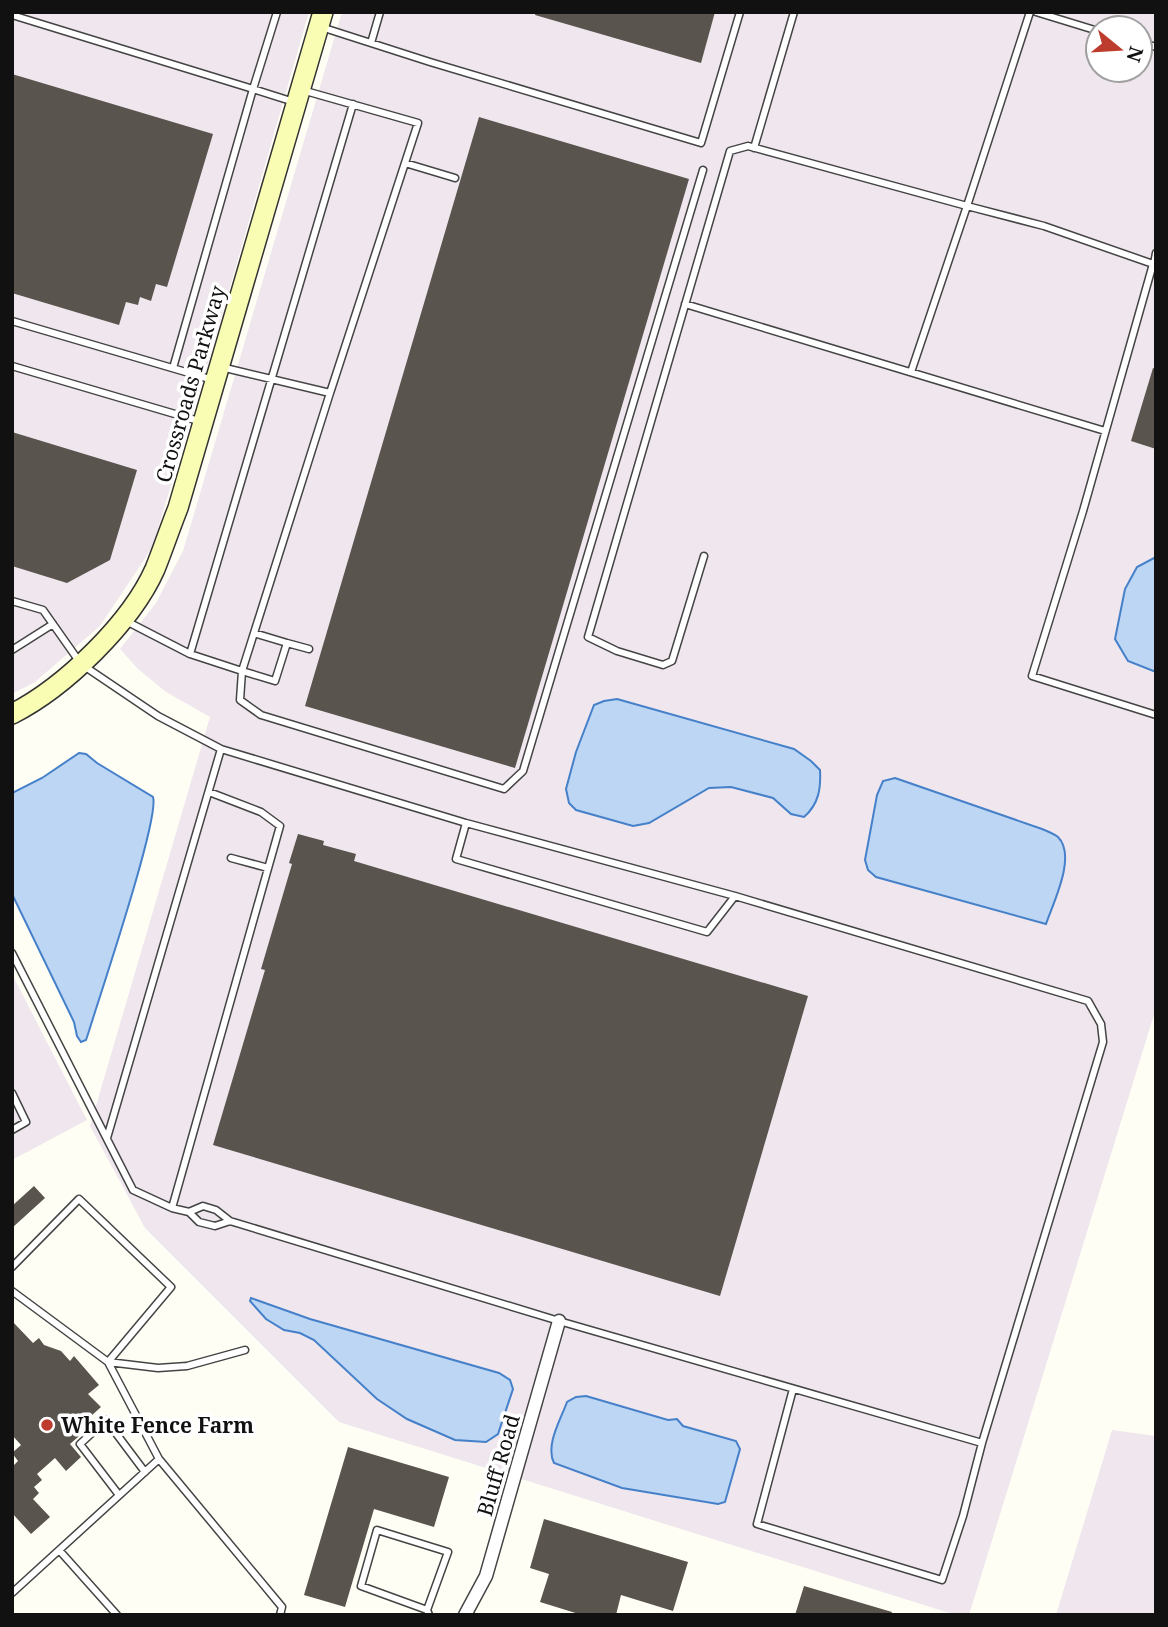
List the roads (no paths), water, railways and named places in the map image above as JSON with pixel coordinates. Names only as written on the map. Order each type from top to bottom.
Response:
[{"type":"street","name":"Crossroads Parkway","points":[[12,714],[26,707],[81,664],[125,620],[154,571],[178,508],[321,19]]},
{"type":"street","name":"Bluff Road","points":[[465,1615],[486,1576],[559,1321]]},
{"type":"lane","points":[[173,368],[277,12]]},
{"type":"lane","points":[[371,43],[380,12]]},
{"type":"lane","points":[[321,19],[371,43],[701,143],[740,12]]},
{"type":"lane","points":[[754,148],[794,12]]},
{"type":"lane","points":[[911,372],[1030,12]]},
{"type":"lane","points":[[1036,12],[1084,27]]},
{"type":"lane","points":[[12,15],[253,89],[353,104],[418,123],[242,671],[240,700],[261,715],[504,789],[523,771],[703,170]]},
{"type":"lane","points":[[190,654],[353,104]]},
{"type":"lane","points":[[704,556],[671,661],[663,665],[617,651],[589,637],[730,151],[748,146],[1044,226],[1154,264]]},
{"type":"lane","points":[[405,163],[455,178]]},
{"type":"lane","points":[[1156,253],[1083,511],[1032,676],[1156,715]]},
{"type":"lane","points":[[685,304],[1105,431]]},
{"type":"lane","points":[[12,321],[173,368],[271,380],[330,393]]},
{"type":"lane","points":[[12,366],[203,422]]},
{"type":"lane","points":[[12,601],[43,610],[81,664],[159,716],[221,749],[466,823],[735,896],[1088,1001],[1101,1024],[1103,1042],[942,1580],[757,1524],[793,1389]]},
{"type":"lane","points":[[125,620],[190,654],[275,681],[287,643]]},
{"type":"lane","points":[[12,650],[52,624]]},
{"type":"lane","points":[[254,633],[309,649]]},
{"type":"lane","points":[[107,1138],[221,749]]},
{"type":"lane","points":[[172,1208],[280,826],[261,812],[209,792]]},
{"type":"lane","points":[[466,823],[456,859],[707,932],[735,896]]},
{"type":"lane","points":[[231,858],[268,868]]},
{"type":"lane","points":[[12,953],[133,1190],[172,1208],[189,1212],[199,1222],[215,1226],[229,1221]]},
{"type":"lane","points":[[12,1093],[26,1122],[12,1130]]},
{"type":"lane","points":[[12,1267],[79,1199],[172,1287],[108,1362]]},
{"type":"lane","points":[[189,1212],[203,1206],[216,1210],[229,1221],[559,1321],[982,1443]]},
{"type":"lane","points":[[12,1291],[108,1362],[159,1459],[281,1611]]},
{"type":"lane","points":[[108,1362],[158,1368],[187,1366],[245,1350]]},
{"type":"lane","points":[[119,1495],[80,1444],[106,1420],[145,1472]]},
{"type":"lane","points":[[12,1593],[159,1459]]},
{"type":"lane","points":[[377,1530],[448,1552],[428,1613],[361,1586],[377,1530]]},
{"type":"lane","points":[[59,1550],[117,1615]]},
{"type":"water","points":[[1156,557],[1156,672],[1128,661],[1115,639],[1125,589],[1137,567]]},
{"type":"water","points":[[617,699],[794,749],[820,770],[816,801],[804,817],[791,814],[773,798],[731,787],[709,788],[649,823],[633,826],[576,810],[569,803],[566,789],[576,752],[594,705]]},
{"type":"water","points":[[79,753],[86,754],[153,797],[153,812],[127,910],[86,1040],[81,1042],[74,1022],[12,894],[12,793],[42,778]]},
{"type":"water","points":[[895,778],[1058,837],[1063,845],[1064,867],[1046,924],[876,877],[868,870],[865,860],[877,795],[883,781]]},
{"type":"water","points":[[251,1298],[310,1319],[499,1373],[510,1380],[513,1389],[498,1434],[486,1442],[455,1440],[407,1419],[377,1399],[314,1340],[300,1333],[284,1330],[266,1319],[250,1301]]},
{"type":"water","points":[[586,1396],[668,1420],[677,1419],[683,1426],[736,1441],[740,1449],[725,1502],[718,1504],[622,1488],[554,1463],[551,1448],[567,1402]]},
{"type":"place","name":"White Fence Farm","points":[[47,1425]]}]
